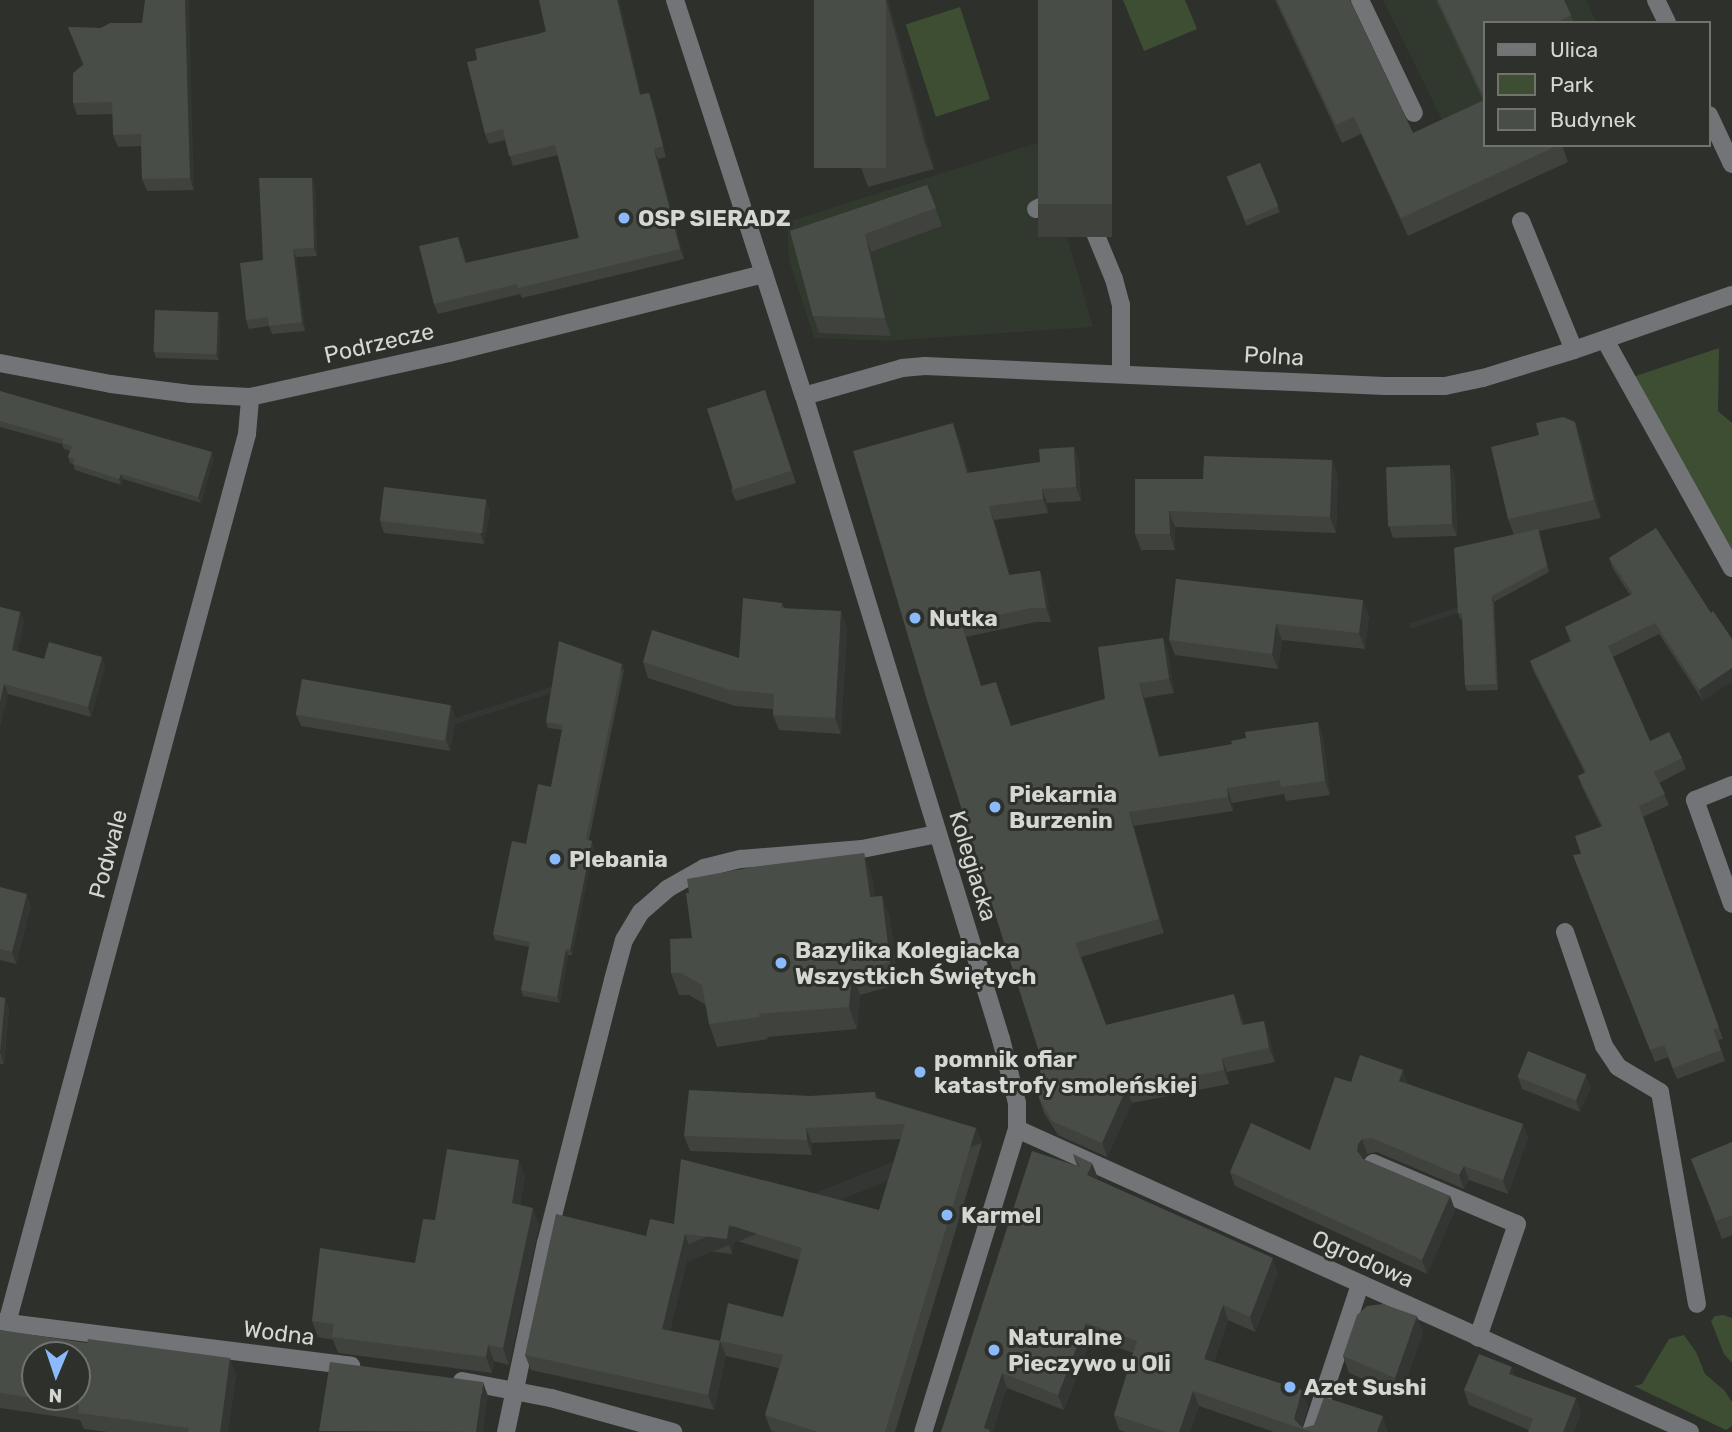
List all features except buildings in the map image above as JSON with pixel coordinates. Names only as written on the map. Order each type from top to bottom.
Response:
[{"type":"street","name":"Kolegiacka","points":[[675,0],[804,396],[1013,1082],[1017,1129],[923,1432]]},
{"type":"street","points":[[1360,0],[1414,113]]},
{"type":"street","points":[[1657,0],[1666,21]]},
{"type":"street","points":[[1711,119],[1732,164]]},
{"type":"street","points":[[1035,209],[1077,189],[1114,279],[1121,305],[1121,372]]},
{"type":"street","points":[[1521,221],[1574,350]]},
{"type":"street","name":"Podrzecze","points":[[0,363],[124,386],[190,394],[250,397],[449,353],[764,274]]},
{"type":"street","name":"Polna","points":[[804,396],[902,368],[925,366],[1121,372],[1385,386],[1445,386],[1483,378],[1574,350],[1732,295]]},
{"type":"street","points":[[1605,340],[1732,568]]},
{"type":"street","name":"Podwale","points":[[4,1323],[247,433],[250,397]]},
{"type":"street","points":[[1732,785],[1695,800],[1732,904]]},
{"type":"street","points":[[506,1432],[547,1242],[613,980],[624,940],[641,912],[667,889],[704,868],[741,859],[862,849],[937,834]]},
{"type":"street","points":[[1565,932],[1604,1046],[1618,1068],[1660,1092],[1698,1304]]},
{"type":"street","name":"Ogrodowa","points":[[1017,1129],[1690,1432]]},
{"type":"street","points":[[1373,1163],[1517,1224],[1478,1337]]},
{"type":"street","points":[[1311,1432],[1360,1285]]},
{"type":"street","name":"Wodna","points":[[4,1323],[366,1368]]},
{"type":"street","points":[[448,1379],[514,1389],[673,1432]]},
{"type":"shaded area","points":[[1383,0],[1586,0],[1596,21],[1484,21],[1484,100],[1442,120]]},
{"type":"shaded area","points":[[1040,142],[1093,327],[887,341],[814,338],[789,260],[787,222]]},
{"type":"green space","points":[[1123,0],[1185,0],[1197,29],[1144,51]]},
{"type":"green space","points":[[960,7],[990,99],[936,117],[906,25]]},
{"type":"green space","points":[[1719,348],[1718,411],[1732,423],[1732,568],[1627,379]]},
{"type":"green space","points":[[1715,1316],[1732,1318],[1732,1363],[1724,1354],[1711,1321]]},
{"type":"green space","points":[[1684,1335],[1696,1352],[1705,1374],[1724,1390],[1732,1402],[1732,1426],[1726,1430],[1634,1386],[1642,1384],[1669,1339]]},
{"type":"place","name":"OSP SIERADZ","points":[[624,218]]},
{"type":"place","name":"Nutka","points":[[915,618]]},
{"type":"place","name":"Piekarnia Burzenin","points":[[995,807]]},
{"type":"place","name":"Plebania","points":[[555,859]]},
{"type":"place","name":"Bazylika Kolegiacka Wszystkich Świętych","points":[[781,963]]},
{"type":"place","name":"pomnik ofiar katastrofy smoleńskiej","points":[[920,1072]]},
{"type":"place","name":"Karmel","points":[[947,1215]]},
{"type":"place","name":"Naturalne Pieczywo u Oli","points":[[994,1350]]},
{"type":"place","name":"Azet Sushi","points":[[1290,1387]]}]
